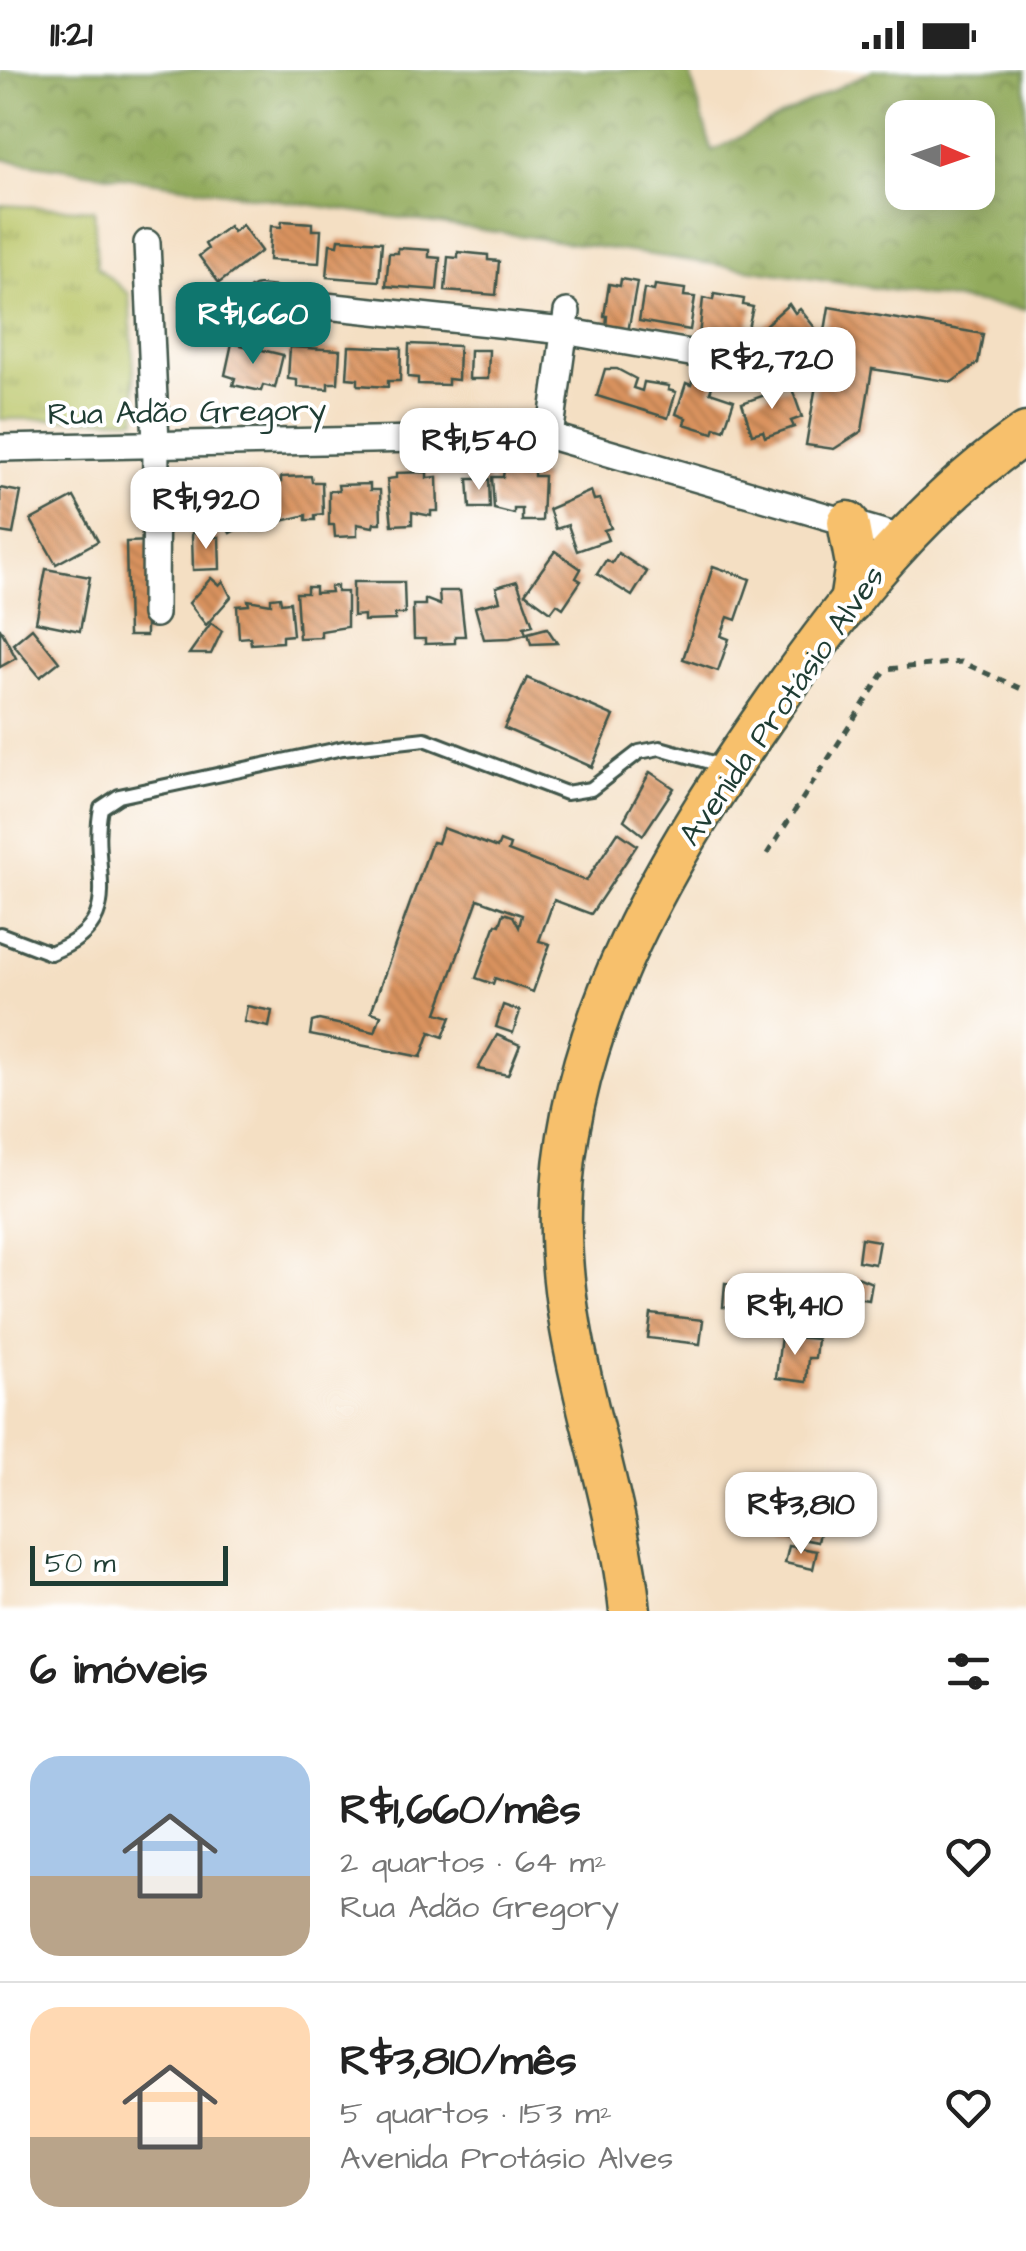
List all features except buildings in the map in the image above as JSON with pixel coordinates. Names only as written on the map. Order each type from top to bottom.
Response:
[{"type":"main road","name":"Avenida Protásio Alves","points":[[630,1611],[624,1553],[567,1322],[561,1210],[572,1108],[603,1005],[659,883],[729,767],[850,603],[901,538],[1026,433]]},
{"type":"main road","points":[[848,522],[856,564],[850,603]]},
{"type":"street","points":[[147,243],[156,443],[155,614]]},
{"type":"street","points":[[259,299],[566,322],[754,364]]},
{"type":"street","points":[[550,436],[566,322]]},
{"type":"street","name":"Rua Adão Gregory","points":[[0,448],[550,436],[901,538]]},
{"type":"lane","points":[[0,934],[50,953],[78,943],[94,928],[103,873],[98,824],[101,808],[119,796],[343,748],[425,738],[566,793],[592,790],[639,752],[660,748],[729,767]]},
{"type":"path","points":[[767,854],[886,670],[961,662],[1026,691]]},
{"type":"green space","points":[[0,70],[689,70],[712,151],[873,70],[1026,70],[1026,310],[0,159]]},
{"type":"green space","points":[[0,205],[94,210],[97,267],[129,294],[137,419],[0,419]]}]
